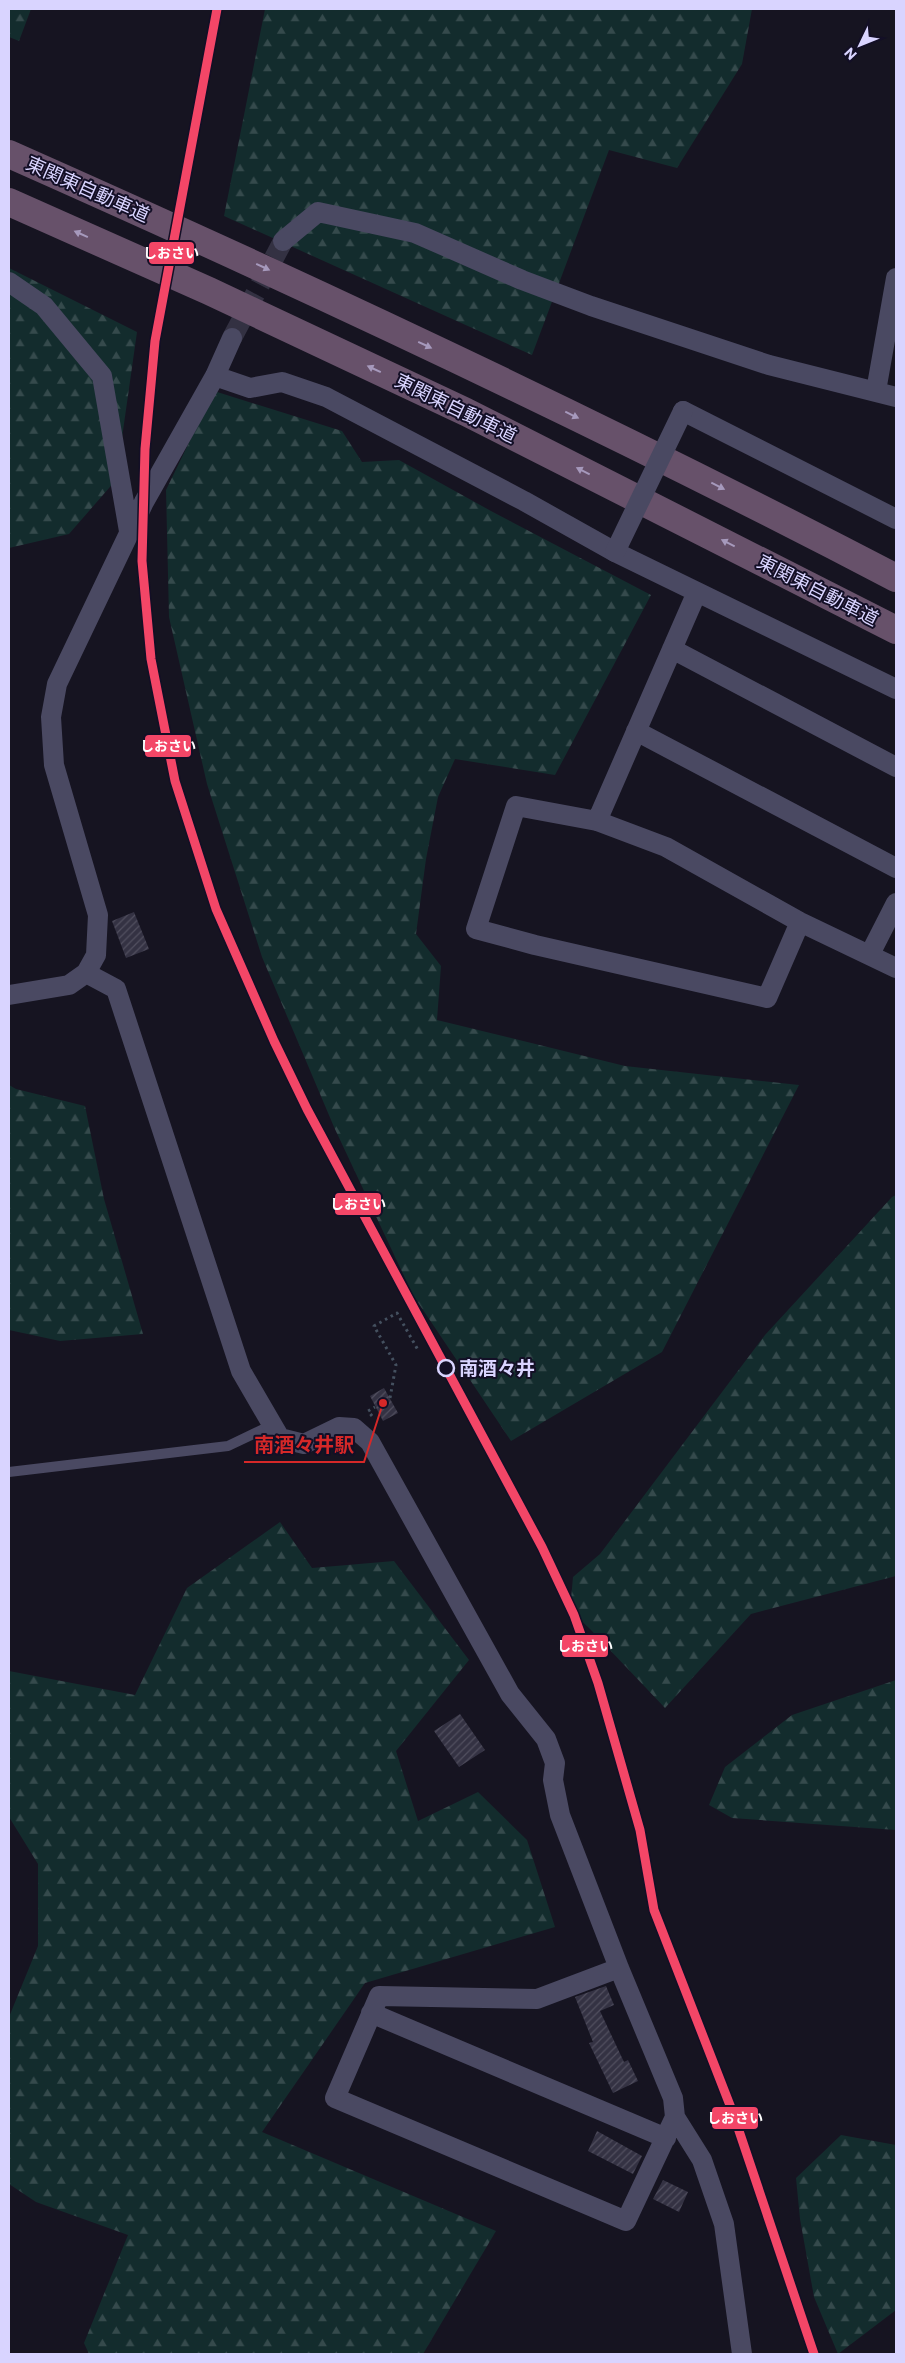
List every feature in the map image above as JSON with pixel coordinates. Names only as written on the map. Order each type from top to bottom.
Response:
[{"type":"highway","name":"東関東自動車道","points":[[9,154],[219,247],[651,453],[896,578]]},
{"type":"highway","name":"東関東自動車道","points":[[9,202],[208,291],[466,412],[896,630]]},
{"type":"street","points":[[283,241],[318,212],[415,233],[522,280],[591,306],[770,365],[896,397]]},
{"type":"street","points":[[876,391],[896,278]]},
{"type":"street","points":[[9,282],[44,306],[102,376],[130,531]]},
{"type":"street","points":[[9,995],[69,985],[86,973],[96,955],[98,915],[54,765],[51,717],[57,684],[144,502],[215,376],[232,338]]},
{"type":"street","points":[[215,376],[250,388],[282,382],[326,397],[524,501],[615,552],[896,689]]},
{"type":"street","points":[[615,552],[683,411],[896,519]]},
{"type":"street","points":[[597,821],[697,592]]},
{"type":"street","points":[[672,649],[896,767]]},
{"type":"street","points":[[636,731],[896,868]]},
{"type":"street","points":[[800,922],[767,998],[535,945],[476,929],[516,806],[597,821],[666,847],[800,922],[896,968]]},
{"type":"street","points":[[870,954],[896,903]]},
{"type":"street","points":[[86,973],[116,989],[240,1371],[272,1425],[280,1438],[304,1444],[339,1427],[354,1428],[370,1442],[510,1694],[546,1739],[555,1763],[553,1780],[560,1815],[619,1968],[673,2098],[675,2117],[702,2160],[724,2224],[742,2354]]},
{"type":"street","points":[[619,1968],[537,1999],[379,1996],[335,2098],[626,2221],[675,2117]]},
{"type":"street","points":[[371,2013],[666,2138]]},
{"type":"lane","points":[[9,1472],[228,1446],[272,1425]]},
{"type":"path","points":[[390,1398],[396,1365],[374,1326],[397,1313],[418,1350]]},
{"type":"green space","points":[[9,9],[31,9],[19,41],[9,37]]},
{"type":"green space","points":[[265,9],[752,9],[742,64],[677,168],[609,150],[532,355],[224,216]]},
{"type":"green space","points":[[9,268],[137,332],[116,480],[69,534],[9,548]]},
{"type":"green space","points":[[214,391],[342,431],[362,462],[399,460],[491,511],[651,595],[555,775],[455,759],[438,797],[426,859],[416,934],[441,966],[437,1020],[625,1066],[799,1085],[662,1352],[511,1441],[413,1295],[334,1127],[262,957],[207,784],[169,617],[166,490]]},
{"type":"green space","points":[[9,1085],[16,1089],[85,1106],[104,1199],[143,1334],[60,1341],[9,1330]]},
{"type":"green space","points":[[896,1195],[896,1576],[751,1614],[665,1708],[570,1610],[573,1577],[600,1554],[765,1335],[892,1197]]},
{"type":"green space","points":[[280,1522],[312,1568],[394,1561],[469,1660],[396,1751],[418,1821],[478,1792],[527,1840],[555,1927],[365,1983],[262,2132],[496,2231],[423,2354],[89,2354],[84,2343],[128,2235],[36,2202],[9,2184],[9,2017],[38,1946],[38,1864],[9,1817],[9,1671],[135,1695],[187,1588]]},
{"type":"green space","points":[[896,1680],[896,1830],[732,1818],[709,1805],[725,1767],[792,1715]]},
{"type":"green space","points":[[841,2135],[896,2145],[896,2310],[838,2354],[814,2297],[800,2219],[796,2178]]},
{"type":"building","points":[[134,912],[149,949],[126,958],[112,921]]},
{"type":"building","points":[[384,1388],[398,1413],[383,1421],[370,1396]]},
{"type":"building","points":[[460,1714],[485,1750],[459,1767],[434,1731]]},
{"type":"building","points":[[606,1986],[614,2005],[600,2011],[624,2062],[628,2060],[638,2081],[613,2093],[589,2043],[593,2042],[575,1997]]},
{"type":"building","points":[[597,2131],[642,2156],[633,2174],[588,2151]]},
{"type":"building","points":[[663,2180],[688,2192],[679,2212],[653,2199]]},
{"type":"tunnel","points":[[232,338],[283,241]]},
{"type":"transit line","name":"しおさい","points":[[217,9],[155,341],[145,449],[142,561],[151,659],[175,781],[216,909],[274,1041],[307,1109],[542,1547],[574,1615],[598,1683],[640,1830],[654,1910],[733,2113],[814,2354]]},
{"type":"place","name":"南酒々井","points":[[446,1368]]},
{"type":"place","name":"南酒々井駅","points":[[383,1403]]}]
